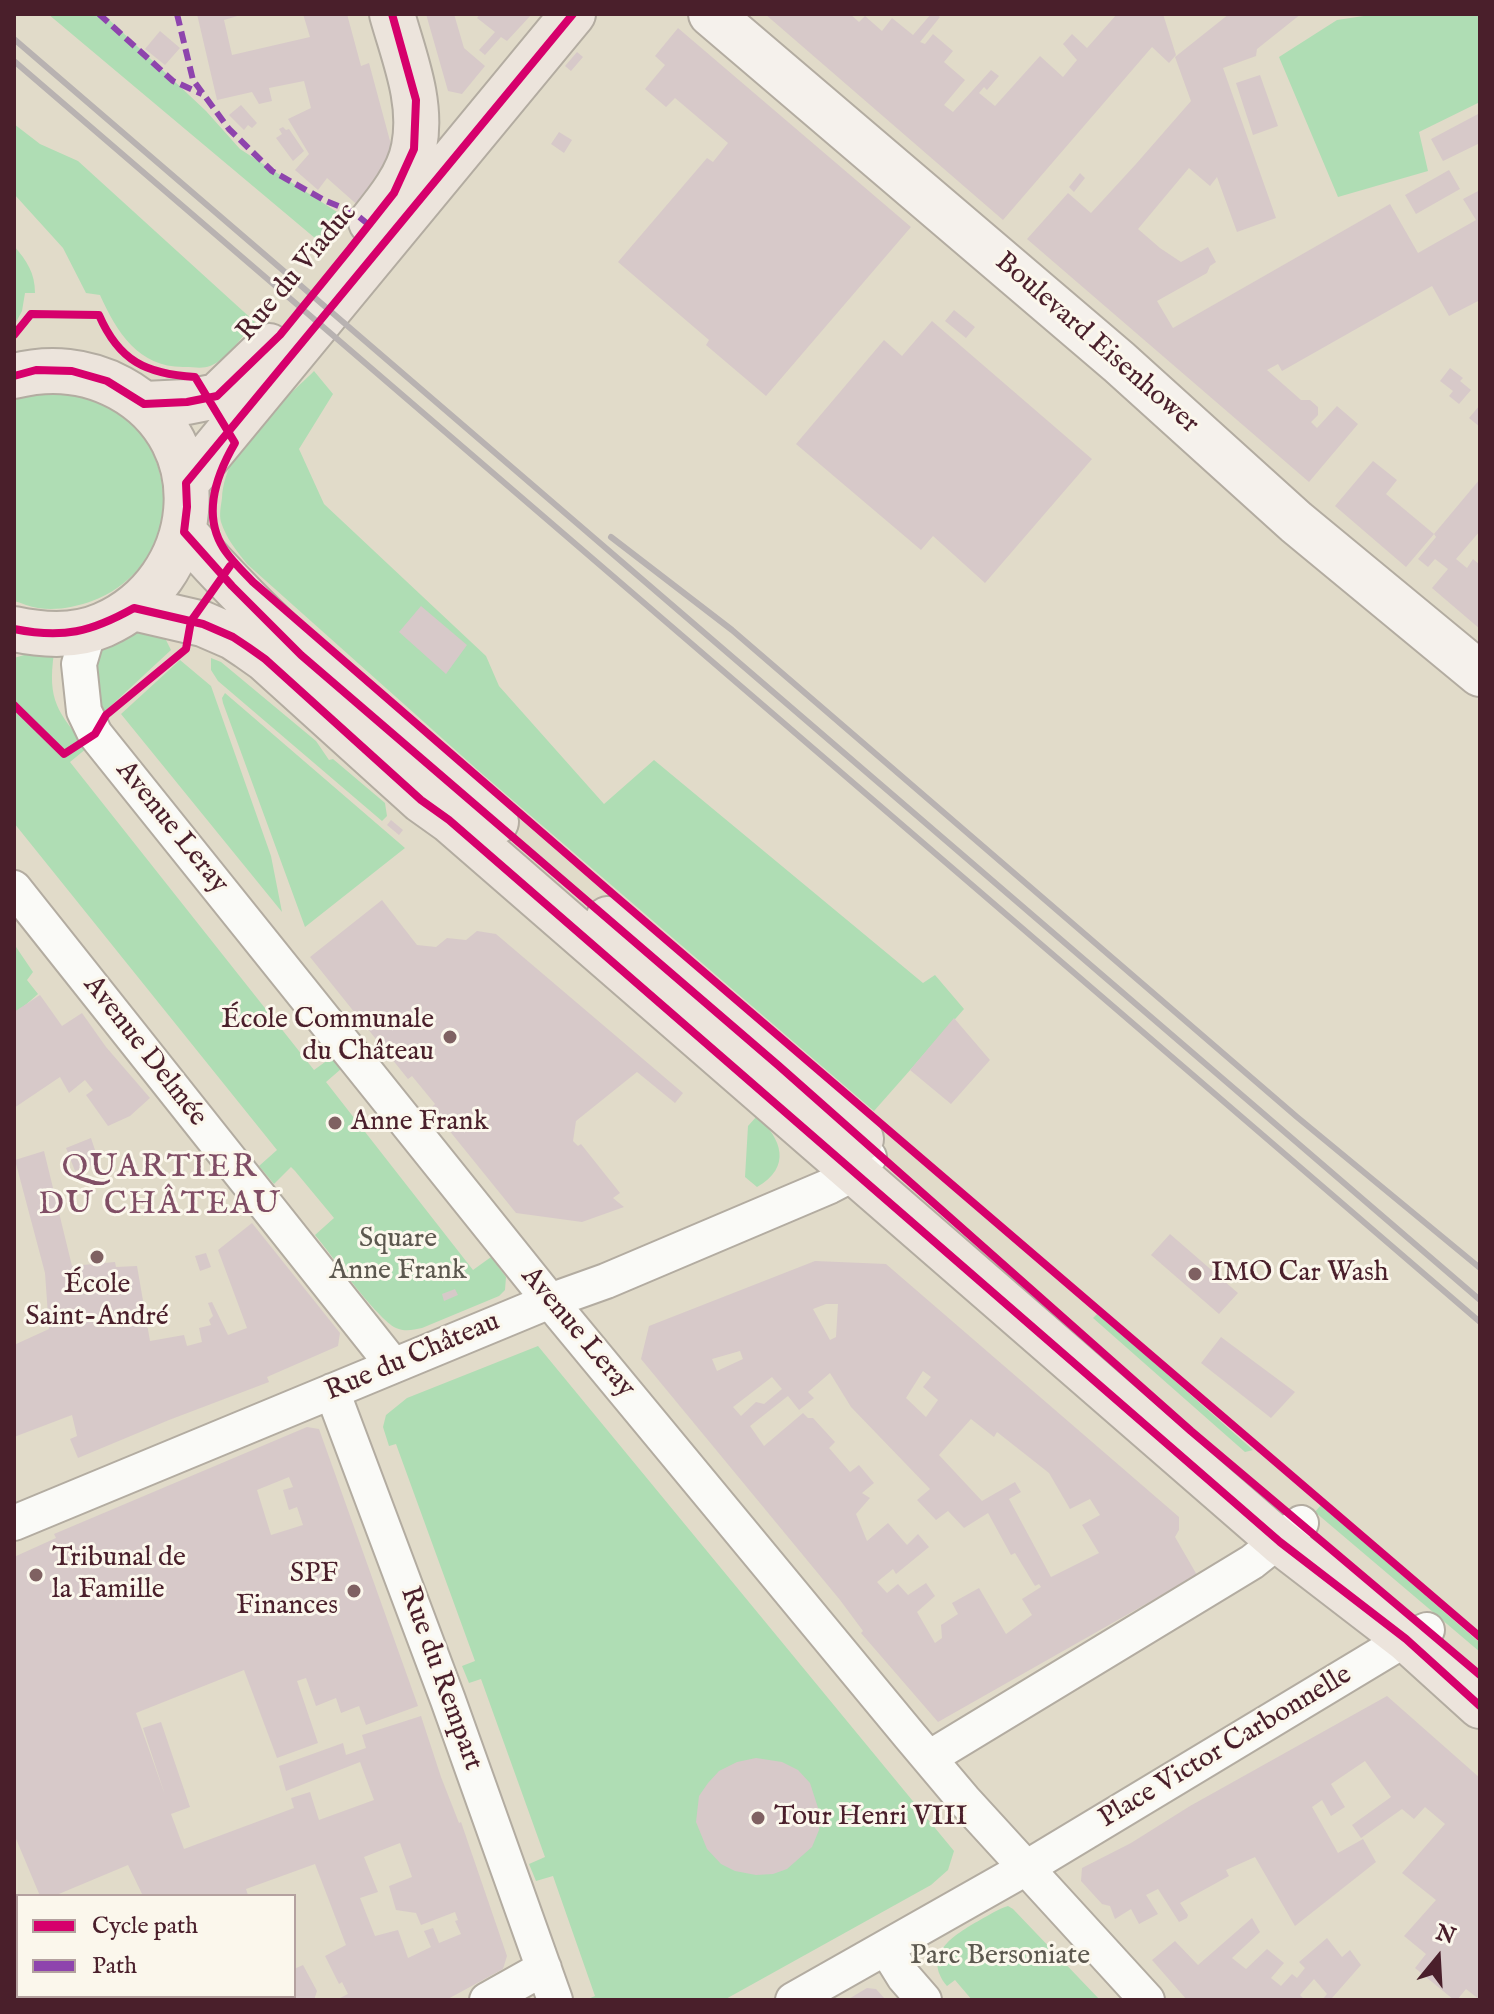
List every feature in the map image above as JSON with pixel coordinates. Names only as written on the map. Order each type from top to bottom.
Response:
[{"type":"main road","name":"Rue du Viaduc","points":[[144,404],[187,402],[217,396],[280,335],[394,193],[414,149],[416,100],[392,14]]},
{"type":"main road","name":"Rue du Viaduc","points":[[186,483],[573,14]]},
{"type":"main road","points":[[416,100],[432,117],[453,127],[478,128]]},
{"type":"main road","points":[[14,376],[36,370],[72,371],[107,381],[144,404],[162,422],[178,451],[186,483],[187,507],[184,532],[173,561],[156,586],[134,608],[89,630],[23,637]]},
{"type":"main road","points":[[184,532],[232,586],[301,655],[865,1162]]},
{"type":"main road","points":[[134,608],[218,629],[265,659],[421,800],[1191,1431],[1290,1533],[1417,1635],[1480,1675]]},
{"type":"main road","points":[[1417,1635],[1480,1706]]},
{"type":"street","name":"Boulevard Eisenhower","points":[[711,14],[1119,362],[1296,522],[1480,674]]},
{"type":"street","name":"Avenue Leray","points":[[89,630],[79,664],[84,711],[90,728],[550,1301],[929,1758],[1147,2000]]},
{"type":"street","name":"Avenue Delmée","points":[[14,888],[393,1365]]},
{"type":"street","name":"Rue du Château","points":[[14,1523],[830,1186],[865,1162]]},
{"type":"street","name":"Rue du Rempart","points":[[332,1391],[448,1700],[555,2000]]},
{"type":"street","points":[[929,1758],[1252,1562],[1290,1533]]},
{"type":"street","name":"Place Victor Carbonnelle","points":[[793,2000],[1026,1868],[1417,1635]]},
{"type":"street","points":[[886,1948],[904,1977],[924,2000]]},
{"type":"street","points":[[487,2000],[544,1968]]},
{"type":"green space","points":[[48,14],[103,14],[206,111],[240,149],[357,225],[343,219],[322,244]]},
{"type":"green space","points":[[1377,14],[1480,14],[1480,102],[1419,132],[1428,171],[1338,197],[1279,57],[1337,20]]},
{"type":"green space","points":[[14,124],[40,144],[78,161],[255,322],[223,358],[204,367],[169,366],[142,355],[122,335],[100,295],[86,293],[63,248],[14,194]]},
{"type":"green space","points":[[14,246],[34,279],[35,293],[25,293],[22,311],[14,326]]},
{"type":"green space","points":[[314,371],[333,394],[299,449],[324,504],[486,656],[499,686],[604,804],[654,760],[923,983],[935,975],[964,1009],[874,1111],[480,772],[239,554],[220,516],[226,478],[233,460],[256,427]]},
{"type":"green space","points":[[45,389],[89,394],[119,411],[147,443],[159,468],[163,495],[161,521],[153,546],[138,569],[118,588],[92,601],[52,609],[14,601],[14,396]]},
{"type":"green space","points":[[148,628],[164,636],[171,650],[101,715],[95,656],[119,638]]},
{"type":"green space","name":"Square Anne Frank","points":[[31,653],[54,653],[52,683],[57,705],[87,748],[70,762],[314,1070],[332,1057],[341,1069],[326,1082],[473,1270],[491,1257],[506,1277],[505,1290],[499,1296],[422,1328],[396,1328],[366,1300],[315,1235],[334,1218],[295,1171],[291,1167],[274,1184],[259,1166],[277,1150],[14,823],[14,658]]},
{"type":"green space","points":[[211,658],[221,662],[316,741],[329,760],[333,759],[385,803],[387,816],[382,821],[218,681],[211,670]]},
{"type":"green space","points":[[180,660],[211,686],[271,856],[282,912],[121,714]]},
{"type":"green space","points":[[225,693],[405,848],[305,927],[223,703]]},
{"type":"green space","points":[[14,944],[33,972],[27,980],[38,994],[14,1015]]},
{"type":"green space","points":[[757,1116],[772,1134],[780,1153],[775,1171],[757,1187],[745,1177],[748,1126]]},
{"type":"green space","points":[[1098,1313],[1253,1450],[1245,1452],[1093,1318]]},
{"type":"green space","points":[[538,1346],[954,1851],[948,1870],[931,1885],[724,2000],[586,2000],[595,1996],[553,1876],[536,1881],[529,1864],[545,1857],[481,1679],[469,1683],[462,1666],[475,1661],[396,1444],[389,1446],[383,1427],[386,1415],[407,1398]]},
{"type":"green space","points":[[1321,1505],[1480,1643],[1480,1652],[1315,1512]]},
{"type":"green space","name":"Parc Bersoniate","points":[[1008,1906],[1100,2000],[972,2000],[955,1980],[947,1986],[938,1964],[944,1947],[970,1926]]},
{"type":"building","points":[[197,14],[244,14],[224,20],[232,55],[310,37],[303,14],[347,14],[361,66],[369,63],[393,152],[362,209],[327,178],[318,190],[295,170],[309,154],[288,119],[311,108],[304,81],[269,88],[272,101],[259,104],[252,92],[217,100]]},
{"type":"building","points":[[426,14],[454,14],[464,48],[485,66],[462,94],[448,91]]},
{"type":"building","points":[[480,14],[532,14],[507,41],[501,37],[485,55],[479,50],[495,32],[477,18]]},
{"type":"building","points":[[765,14],[850,14],[859,22],[865,16],[882,31],[892,18],[913,35],[931,14],[936,14],[940,17],[920,42],[925,44],[933,34],[953,51],[944,62],[965,80],[944,105],[953,112],[991,70],[999,76],[987,90],[984,87],[979,93],[995,106],[1040,56],[1063,77],[1077,60],[1063,44],[1072,34],[1087,48],[1117,14],[1163,14],[1176,55],[1169,63],[1152,47],[1003,220]]},
{"type":"building","points":[[1229,14],[1301,14],[1257,49],[1256,56],[1223,68],[1276,218],[1237,232],[1217,177],[1210,186],[1189,168],[1138,229],[1181,262],[1208,247],[1216,262],[1207,273],[1157,301],[1173,328],[1390,204],[1418,253],[1476,220],[1463,199],[1480,190],[1480,300],[1449,316],[1432,286],[1282,371],[1278,364],[1267,370],[1301,400],[1310,400],[1318,407],[1318,415],[1311,422],[1317,428],[1337,406],[1358,424],[1309,482],[1027,239],[1068,193],[1091,213],[1136,164],[1191,101],[1175,57]]},
{"type":"building","points":[[678,28],[911,227],[766,396],[706,345],[709,340],[618,262],[707,158],[713,162],[728,143],[675,98],[666,107],[645,89],[665,65],[655,56]]},
{"type":"building","points":[[160,31],[180,48],[165,65],[145,49]]},
{"type":"building","points":[[577,52],[583,57],[571,71],[565,66]]},
{"type":"building","points":[[1260,75],[1278,126],[1253,135],[1236,83]]},
{"type":"building","points":[[241,105],[257,123],[252,128],[248,125],[244,130],[229,115]]},
{"type":"building","points":[[1480,113],[1480,143],[1443,161],[1431,139]]},
{"type":"building","points":[[279,129],[289,129],[304,151],[293,161],[276,138],[282,134]]},
{"type":"building","points":[[559,132],[572,140],[564,153],[551,144]]},
{"type":"building","points":[[1449,170],[1460,189],[1416,214],[1405,195]]},
{"type":"building","points":[[1080,173],[1085,178],[1074,192],[1069,187]]},
{"type":"building","points":[[954,310],[975,327],[966,338],[945,321]]},
{"type":"building","points":[[932,321],[1092,459],[985,583],[933,536],[921,550],[796,444],[884,340],[902,356]]},
{"type":"building","points":[[1450,368],[1463,378],[1460,381],[1471,390],[1459,404],[1449,396],[1453,391],[1440,381]]},
{"type":"building","points":[[1480,405],[1480,427],[1469,418]]},
{"type":"building","points":[[1373,461],[1397,480],[1386,494],[1434,534],[1406,567],[1335,506]]},
{"type":"building","points":[[1480,479],[1480,531],[1456,559],[1467,568],[1473,559],[1480,565],[1480,629],[1432,588],[1448,569],[1435,559],[1428,567],[1418,559],[1436,537],[1434,534]]},
{"type":"building","points":[[421,606],[467,645],[446,674],[399,632]]},
{"type":"building","points":[[391,820],[403,830],[399,835],[387,825]]},
{"type":"building","name":"École Communale du Château","points":[[382,900],[417,945],[436,947],[447,938],[466,940],[477,931],[496,934],[683,1093],[675,1103],[637,1072],[576,1121],[573,1141],[578,1146],[581,1144],[620,1193],[613,1198],[624,1207],[582,1222],[516,1213],[431,1108],[435,1104],[412,1076],[408,1079],[310,957]]},
{"type":"building","points":[[40,995],[62,1026],[82,1013],[106,1047],[150,1098],[130,1116],[108,1126],[86,1095],[93,1090],[85,1080],[69,1093],[60,1077],[14,1108],[14,1012]]},
{"type":"building","points":[[954,1018],[990,1060],[951,1104],[910,1070]]},
{"type":"building","points":[[91,1138],[99,1162],[75,1171],[66,1148]]},
{"type":"building","points":[[44,1151],[72,1266],[115,1262],[116,1267],[137,1266],[150,1341],[184,1335],[187,1346],[202,1342],[199,1328],[211,1325],[209,1320],[213,1316],[208,1303],[212,1302],[228,1335],[247,1328],[218,1250],[252,1223],[340,1333],[338,1346],[267,1377],[269,1382],[78,1458],[70,1439],[77,1436],[72,1415],[14,1437],[14,1345],[49,1329],[45,1273],[15,1160]]},
{"type":"building","name":"IMO Car Wash","points":[[1170,1234],[1238,1293],[1219,1314],[1151,1255]]},
{"type":"building","points":[[206,1253],[211,1267],[200,1271],[195,1256]]},
{"type":"building","points":[[815,1261],[886,1264],[1179,1517],[1179,1530],[1175,1537],[1197,1575],[938,1722],[861,1633],[863,1631],[840,1600],[641,1359],[649,1326]],"holes":[[[838,1304],[836,1337],[830,1340],[813,1309]],[[740,1351],[743,1359],[717,1371],[712,1359]],[[923,1371],[931,1377],[923,1387],[938,1400],[926,1417],[906,1398]],[[830,1373],[851,1407],[930,1489],[917,1500],[936,1520],[948,1511],[964,1528],[988,1513],[1011,1555],[1015,1553],[1035,1586],[1039,1584],[1041,1587],[1022,1599],[1032,1615],[1006,1634],[979,1588],[952,1603],[958,1614],[941,1625],[942,1638],[935,1643],[917,1612],[935,1596],[926,1583],[908,1595],[898,1584],[887,1593],[877,1582],[893,1569],[896,1574],[929,1547],[918,1534],[907,1545],[888,1523],[867,1541],[856,1514],[870,1498],[862,1493],[874,1483],[859,1465],[850,1472],[829,1448],[835,1442],[813,1418],[803,1413],[764,1446],[750,1426],[788,1396],[799,1410],[814,1398],[808,1392]],[[772,1377],[782,1389],[764,1404],[756,1402],[741,1416],[733,1407]],[[971,1419],[994,1437],[997,1432],[1049,1473],[1070,1509],[1090,1499],[1100,1515],[1082,1525],[1099,1553],[1051,1577],[1009,1499],[1021,1492],[1015,1482],[982,1501],[939,1455]]]},
{"type":"building","points":[[455,1289],[458,1295],[444,1301],[442,1294]]},
{"type":"building","points":[[1221,1337],[1295,1392],[1271,1418],[1201,1363]]},
{"type":"building","points":[[307,1427],[319,1429],[418,1706],[366,1725],[359,1706],[341,1713],[336,1698],[316,1706],[306,1678],[297,1681],[318,1743],[277,1758],[244,1670],[136,1713],[165,1795],[143,1728],[161,1722],[190,1807],[171,1814],[184,1849],[294,1808],[291,1798],[310,1792],[319,1820],[374,1800],[360,1762],[286,1791],[279,1766],[343,1743],[346,1755],[366,1748],[362,1735],[421,1716],[507,1956],[503,1969],[446,2000],[336,2000],[348,1994],[342,1982],[339,1984],[325,1956],[346,1945],[315,1864],[246,1889],[248,1894],[142,1894],[128,1865],[59,1894],[39,1894],[14,1834],[14,1557],[56,1538],[54,1534]],"holes":[[[289,1477],[293,1487],[283,1490],[289,1510],[297,1507],[303,1525],[271,1535],[257,1490]],[[400,1843],[412,1877],[389,1886],[396,1910],[416,1913],[421,1925],[455,1912],[461,1934],[439,1943],[433,1928],[424,1931],[431,1947],[408,1958],[398,1930],[375,1936],[360,1898],[378,1892],[364,1857]]]},
{"type":"building","points":[[1387,1696],[1480,1778],[1480,2000],[1466,1989],[1454,2000],[1415,1968],[1426,1954],[1404,1936],[1436,1900],[1402,1873],[1445,1824],[1425,1807],[1414,1819],[1402,1809],[1361,1838],[1352,1825],[1391,1797],[1365,1761],[1331,1784],[1345,1807],[1331,1816],[1322,1800],[1312,1807],[1338,1853],[1363,1839],[1376,1862],[1295,1926],[1255,1857],[1226,1870],[1229,1876],[1180,1903],[1188,1915],[1179,1922],[1158,1889],[1146,1895],[1158,1914],[1139,1924],[1131,1909],[1115,1919],[1110,1906],[1102,1904],[1081,1881],[1082,1868]]},
{"type":"building","name":"Tour Henri VIII","points":[[756,1758],[782,1762],[798,1770],[810,1783],[820,1814],[819,1830],[812,1847],[787,1869],[773,1874],[735,1871],[721,1864],[707,1849],[696,1822],[699,1796],[719,1771],[737,1762]]},
{"type":"building","points":[[1252,1918],[1260,1932],[1232,1958],[1246,1969],[1267,1949],[1284,1963],[1271,1978],[1281,1986],[1292,1974],[1297,1978],[1305,1968],[1299,1962],[1327,1938],[1342,1957],[1350,1950],[1361,1965],[1332,1998],[1334,2000],[1322,2000],[1327,1994],[1314,1979],[1300,1995],[1305,2000],[1187,2000],[1152,1960],[1175,1941],[1198,1965]]},
{"type":"building","points":[[303,1965],[317,1991],[314,2000],[254,2000],[296,1998],[296,1968]]},
{"type":"building","points":[[867,1988],[876,1989],[886,2000],[847,2000]]},
{"type":"railway","points":[[14,39],[1480,1300]]},
{"type":"railway","points":[[14,61],[1480,1322]]},
{"type":"railway","points":[[611,537],[732,630],[1297,1117],[1480,1268]]},
{"type":"marked path","points":[[99,14],[173,81],[202,94]]},
{"type":"marked path","points":[[177,14],[193,80],[229,129],[272,171],[353,212],[369,225]]},
{"type":"cycle path","points":[[14,376],[36,370],[72,371],[107,381],[144,404],[187,402],[217,396],[280,335],[394,193],[414,149],[416,100],[392,14]]},
{"type":"cycle path","points":[[573,14],[186,483],[184,532],[232,586],[301,655],[779,1066],[1191,1431],[1480,1675]]},
{"type":"cycle path","points":[[14,335],[31,314],[99,315],[116,344],[136,362],[162,373],[195,377],[235,443],[223,466],[215,492],[213,518],[216,531],[227,554],[253,582],[1480,1637]]},
{"type":"cycle path","points":[[14,705],[64,754],[95,734],[106,715],[186,649],[191,621],[230,566]]},
{"type":"cycle path","points":[[14,629],[47,633],[76,631],[104,623],[134,608],[203,624],[233,637],[265,659],[421,800],[449,820],[1280,1542],[1406,1639],[1480,1706]]},
{"type":"place","name":"École Communale du Château","points":[[450,1037]]},
{"type":"place","name":"Anne Frank","points":[[335,1123]]},
{"type":"place","name":"École Saint-André","points":[[97,1257]]},
{"type":"place","name":"IMO Car Wash","points":[[1195,1274]]},
{"type":"place","name":"Tribunal de la Famille","points":[[36,1575]]},
{"type":"place","name":"SPF Finances","points":[[354,1591]]},
{"type":"place","name":"Tour Henri VIII","points":[[758,1818]]},
{"type":"district","name":"QUARTIER DU CHÂTEAU","points":[[160,1188]]}]
